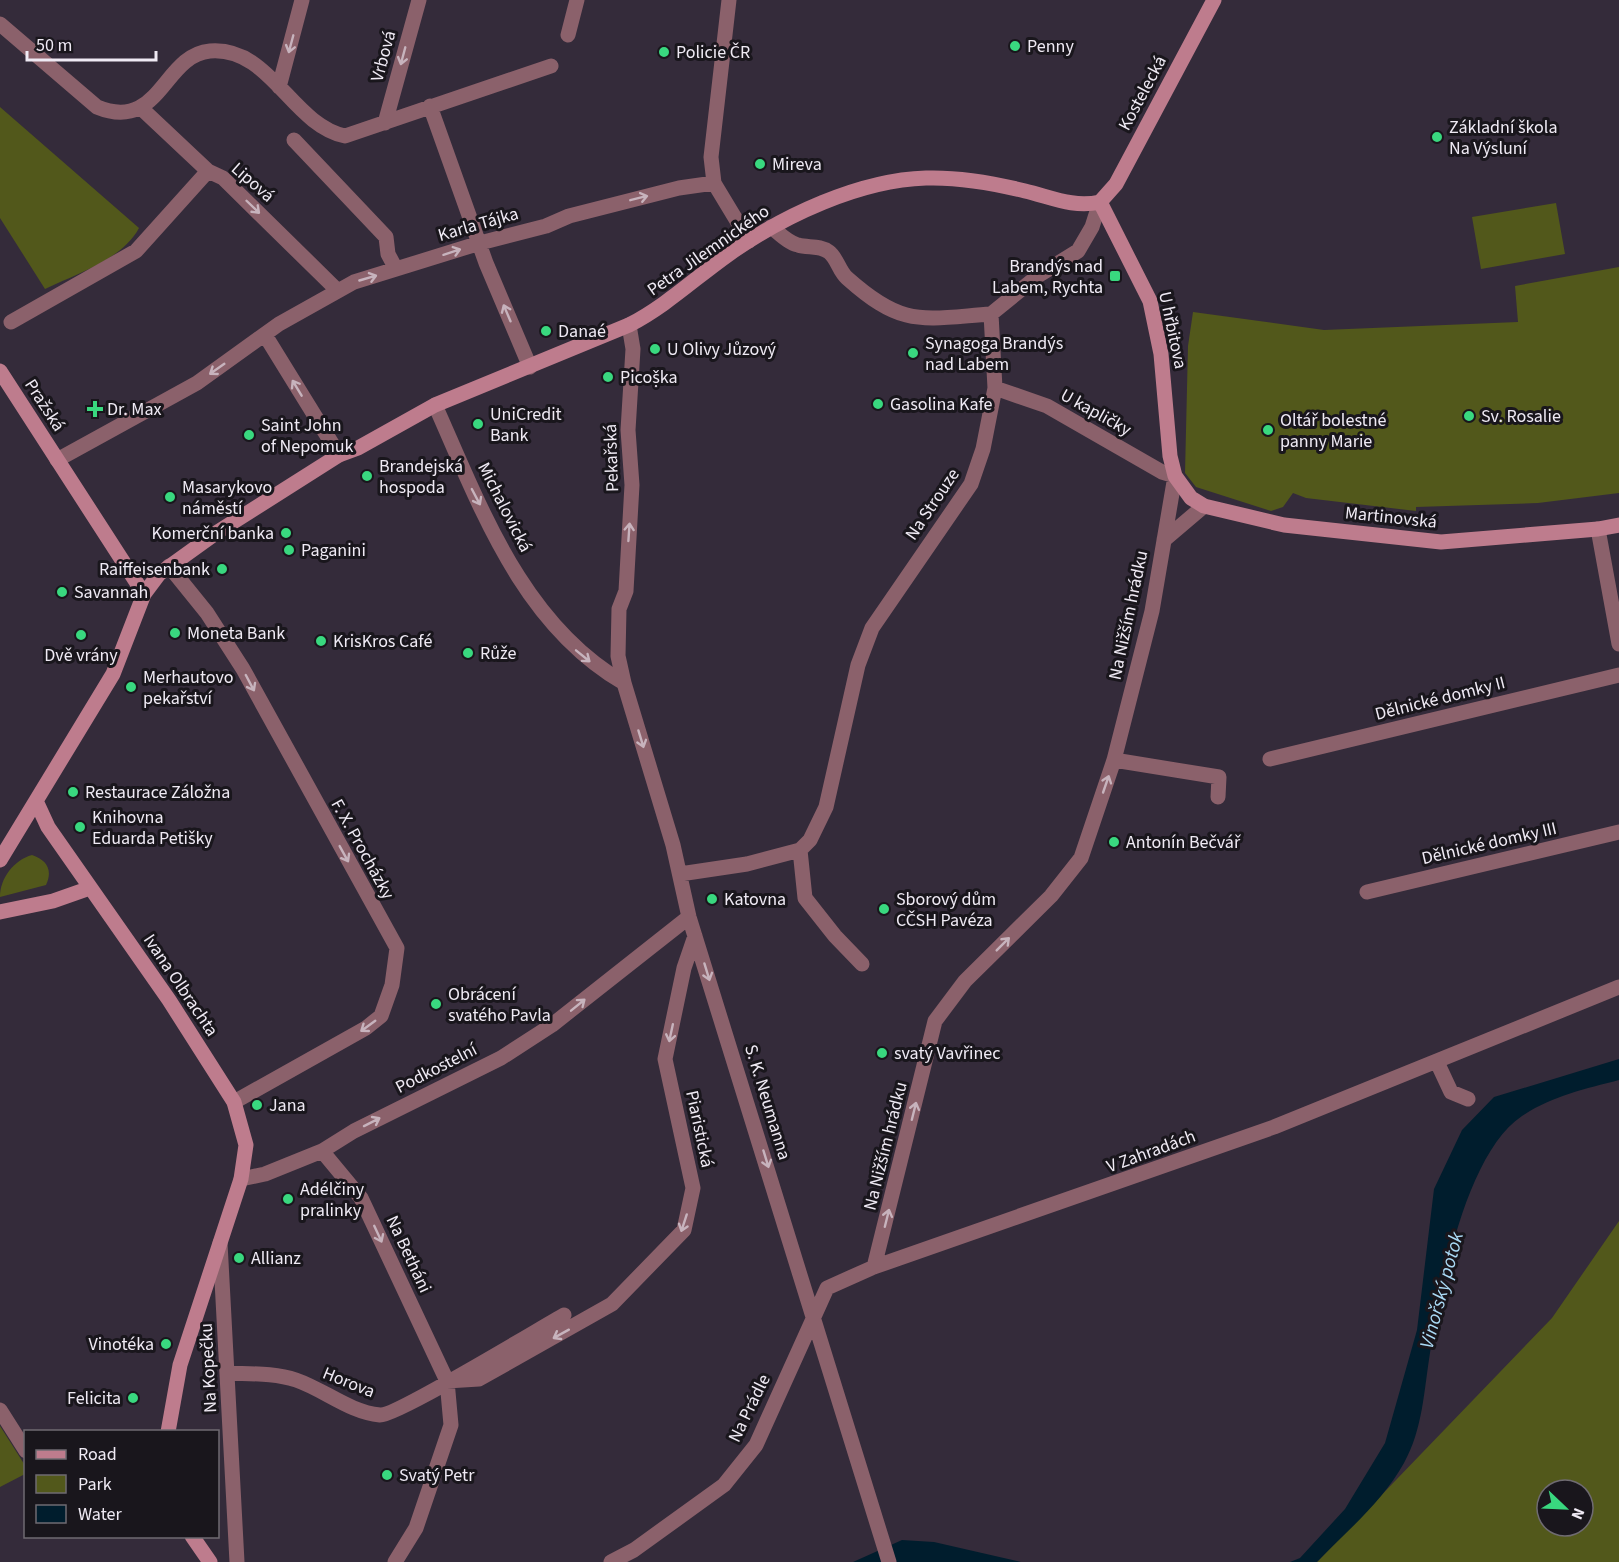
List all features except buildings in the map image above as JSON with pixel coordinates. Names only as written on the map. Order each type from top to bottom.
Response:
[{"type":"main road","name":"Kostelecká","points":[[1100,202],[1116,184],[1214,0]]},
{"type":"main road","name":"Petra Jilemnického","points":[[339,455],[358,448],[435,405],[629,325],[771,227],[878,182],[929,178],[972,181],[1024,191],[1075,205],[1100,202]]},
{"type":"main road","name":"U hřbitova","points":[[1100,202],[1150,301],[1161,354],[1170,456],[1175,476]]},
{"type":"main road","name":"Pražská","points":[[0,371],[57,460]]},
{"type":"main road","points":[[0,860],[59,759],[113,674],[144,594],[169,566],[245,513],[339,455]]},
{"type":"main road","points":[[57,460],[144,594]]},
{"type":"main road","name":"Martinovská","points":[[1175,476],[1191,498],[1204,506],[1284,525],[1441,542],[1598,529],[1619,525]]},
{"type":"main road","name":"Ivana Olbrachta","points":[[36,801],[48,827],[169,1000],[234,1102],[246,1145],[241,1179],[180,1365],[168,1430]]},
{"type":"main road","points":[[0,912],[53,901],[90,888]]},
{"type":"main road","points":[[193,1538],[210,1562]]},
{"type":"street","points":[[279,87],[302,0]]},
{"type":"street","name":"Vrbová","points":[[385,123],[419,0]]},
{"type":"street","points":[[568,35],[577,0]]},
{"type":"street","points":[[729,0],[711,157],[714,183],[749,240]]},
{"type":"street","points":[[0,24],[98,107],[113,114],[128,113],[141,108],[192,57],[209,51],[233,52],[256,65],[328,132],[345,136],[551,66]]},
{"type":"street","points":[[430,106],[480,243],[530,367]]},
{"type":"street","name":"Lipová","points":[[141,108],[207,171],[223,178],[336,289]]},
{"type":"street","points":[[294,140],[386,237],[388,255],[396,269]]},
{"type":"street","points":[[10,322],[136,251],[207,171]]},
{"type":"street","name":"Karla Tájka","points":[[265,335],[336,289],[480,243],[546,226],[569,216],[680,188],[714,183]]},
{"type":"street","points":[[771,227],[796,245],[822,248],[830,252],[844,275],[852,282],[887,309],[904,316],[921,319],[991,314],[1039,275],[1078,250],[1092,227],[1100,202]]},
{"type":"street","name":"Na Strouze","points":[[800,850],[810,840],[826,807],[858,665],[872,628],[971,484],[983,449],[995,388],[991,314]]},
{"type":"street","name":"Pekařská","points":[[624,684],[618,656],[618,632],[619,609],[626,591],[632,485],[628,430],[633,349],[629,325]]},
{"type":"street","points":[[57,460],[188,388],[265,335],[339,455]]},
{"type":"street","name":"U kapličky","points":[[995,388],[1047,406],[1162,472],[1175,476]]},
{"type":"street","name":"Michalovická","points":[[435,405],[475,494],[528,593],[548,621],[576,650],[624,684]]},
{"type":"street","name":"Na Nižším hrádku","points":[[874,1267],[935,1021],[965,981],[1051,896],[1081,858],[1114,760],[1152,611],[1175,476]]},
{"type":"street","points":[[1164,540],[1204,506]]},
{"type":"street","points":[[1598,529],[1619,644]]},
{"type":"street","name":"F. X. Procházky","points":[[169,566],[207,613],[243,669],[397,948],[392,985],[381,1016],[366,1028],[234,1102]]},
{"type":"street","name":"Dělnické domky II","points":[[1270,759],[1619,675]]},
{"type":"street","name":"S. K. Neumanna","points":[[624,684],[680,873],[689,917],[798,1262],[812,1316],[889,1562]]},
{"type":"street","points":[[1114,760],[1219,777],[1218,797]]},
{"type":"street","name":"Dělnické domky III","points":[[1367,892],[1619,832]]},
{"type":"street","points":[[680,873],[747,864],[800,850],[805,898],[835,936],[862,964]]},
{"type":"street","name":"Podkostelní","points":[[241,1179],[265,1174],[322,1151],[354,1131],[501,1058],[552,1025],[689,917]]},
{"type":"street","name":"Piaristická","points":[[447,1381],[479,1379],[612,1304],[684,1230],[693,1188],[665,1059],[684,968],[695,936]]},
{"type":"street","name":"V Zahradách","points":[[874,1267],[1241,1139],[1619,987]]},
{"type":"street","points":[[1437,1062],[1451,1092],[1468,1098]]},
{"type":"street","name":"Na Betháni","points":[[322,1151],[361,1198],[447,1381],[451,1425],[417,1528],[395,1562]]},
{"type":"street","name":"Na Kopečku","points":[[220,1243],[236,1505],[237,1562]]},
{"type":"street","points":[[812,1316],[827,1287],[874,1267]]},
{"type":"street","name":"Horova","points":[[228,1373],[271,1375],[296,1380],[345,1405],[382,1415],[413,1402],[564,1315]]},
{"type":"street","name":"Na Prádle","points":[[611,1562],[634,1550],[724,1485],[756,1445],[812,1316]]},
{"type":"street","points":[[0,1410],[24,1448]]},
{"type":"green space","points":[[0,107],[139,228],[122,249],[110,257],[84,272],[45,289],[0,218]]},
{"type":"green space","points":[[1556,203],[1565,254],[1481,269],[1472,217]]},
{"type":"green space","points":[[1619,267],[1619,493],[1538,503],[1416,507],[1416,511],[1306,498],[1293,493],[1283,507],[1271,511],[1196,487],[1185,473],[1188,346],[1193,312],[1324,330],[1518,322],[1515,286]]},
{"type":"green space","points":[[32,855],[42,860],[49,870],[46,885],[0,897],[2,883],[9,871],[19,861]]},
{"type":"green space","points":[[1619,1221],[1619,1562],[1317,1562],[1552,1318]]},
{"type":"green space","points":[[0,1426],[24,1464],[24,1475],[0,1487]]},
{"type":"water","name":"Vinořský potok","points":[[1619,1059],[1619,1080],[1545,1103],[1522,1116],[1502,1134],[1485,1160],[1459,1224],[1441,1294],[1419,1423],[1404,1463],[1386,1490],[1317,1562],[1290,1562],[1300,1558],[1345,1509],[1385,1443],[1417,1330],[1434,1189],[1462,1130],[1494,1097]]},
{"type":"water","points":[[902,1540],[934,1542],[1021,1562],[853,1562]]},
{"type":"place","name":"Penny","points":[[1015,46]]},
{"type":"place","name":"Policie ČR","points":[[664,52]]},
{"type":"place","name":"Základní škola Na Výsluní","points":[[1437,137]]},
{"type":"place","name":"Mireva","points":[[760,164]]},
{"type":"place","name":"Brandýs nad Labem, Rychta","points":[[1115,276]]},
{"type":"place","name":"Danaé","points":[[546,331]]},
{"type":"place","name":"U Olivy Jůzový","points":[[655,349]]},
{"type":"place","name":"Synagoga Brandýs nad Labem","points":[[913,353]]},
{"type":"place","name":"Picoṣ̌ka","points":[[608,377]]},
{"type":"place","name":"Gasolina Kafe","points":[[878,404]]},
{"type":"place","name":"Dr. Max","points":[[95,409]]},
{"type":"place","name":"Sv. Rosalie","points":[[1469,416]]},
{"type":"place","name":"UniCredit Bank","points":[[478,424]]},
{"type":"place","name":"Oltář bolestné panny Marie","points":[[1268,430]]},
{"type":"place","name":"Saint John of Nepomuk","points":[[249,435]]},
{"type":"place","name":"Brandejská hospoda","points":[[367,476]]},
{"type":"place","name":"Masarykovo náměstí","points":[[170,497]]},
{"type":"place","name":"Komerční banka","points":[[286,533]]},
{"type":"place","name":"Paganini","points":[[289,550]]},
{"type":"place","name":"Raiffeisenbank","points":[[222,569]]},
{"type":"place","name":"Savannah","points":[[62,592]]},
{"type":"place","name":"Moneta Bank","points":[[175,633]]},
{"type":"place","name":"Dvě vrány","points":[[81,635]]},
{"type":"place","name":"KrisKros Café","points":[[321,641]]},
{"type":"place","name":"Růže","points":[[468,653]]},
{"type":"place","name":"Merhautovo pekařství","points":[[131,687]]},
{"type":"place","name":"Restaurace Záložna","points":[[73,792]]},
{"type":"place","name":"Knihovna Eduarda Petišky","points":[[80,827]]},
{"type":"place","name":"Antonín Bečvář","points":[[1114,842]]},
{"type":"place","name":"Katovna","points":[[712,899]]},
{"type":"place","name":"Sborový dům CČSH Pavéza","points":[[884,909]]},
{"type":"place","name":"Obrácení svatého Pavla","points":[[436,1004]]},
{"type":"place","name":"svatý Vavřinec","points":[[882,1053]]},
{"type":"place","name":"Jana","points":[[257,1105]]},
{"type":"place","name":"Adélčiny pralinky","points":[[288,1199]]},
{"type":"place","name":"Allianz","points":[[239,1258]]},
{"type":"place","name":"Vinotéka","points":[[166,1344]]},
{"type":"place","name":"Felicita","points":[[133,1398]]},
{"type":"place","name":"Svatý Petr","points":[[387,1475]]}]
